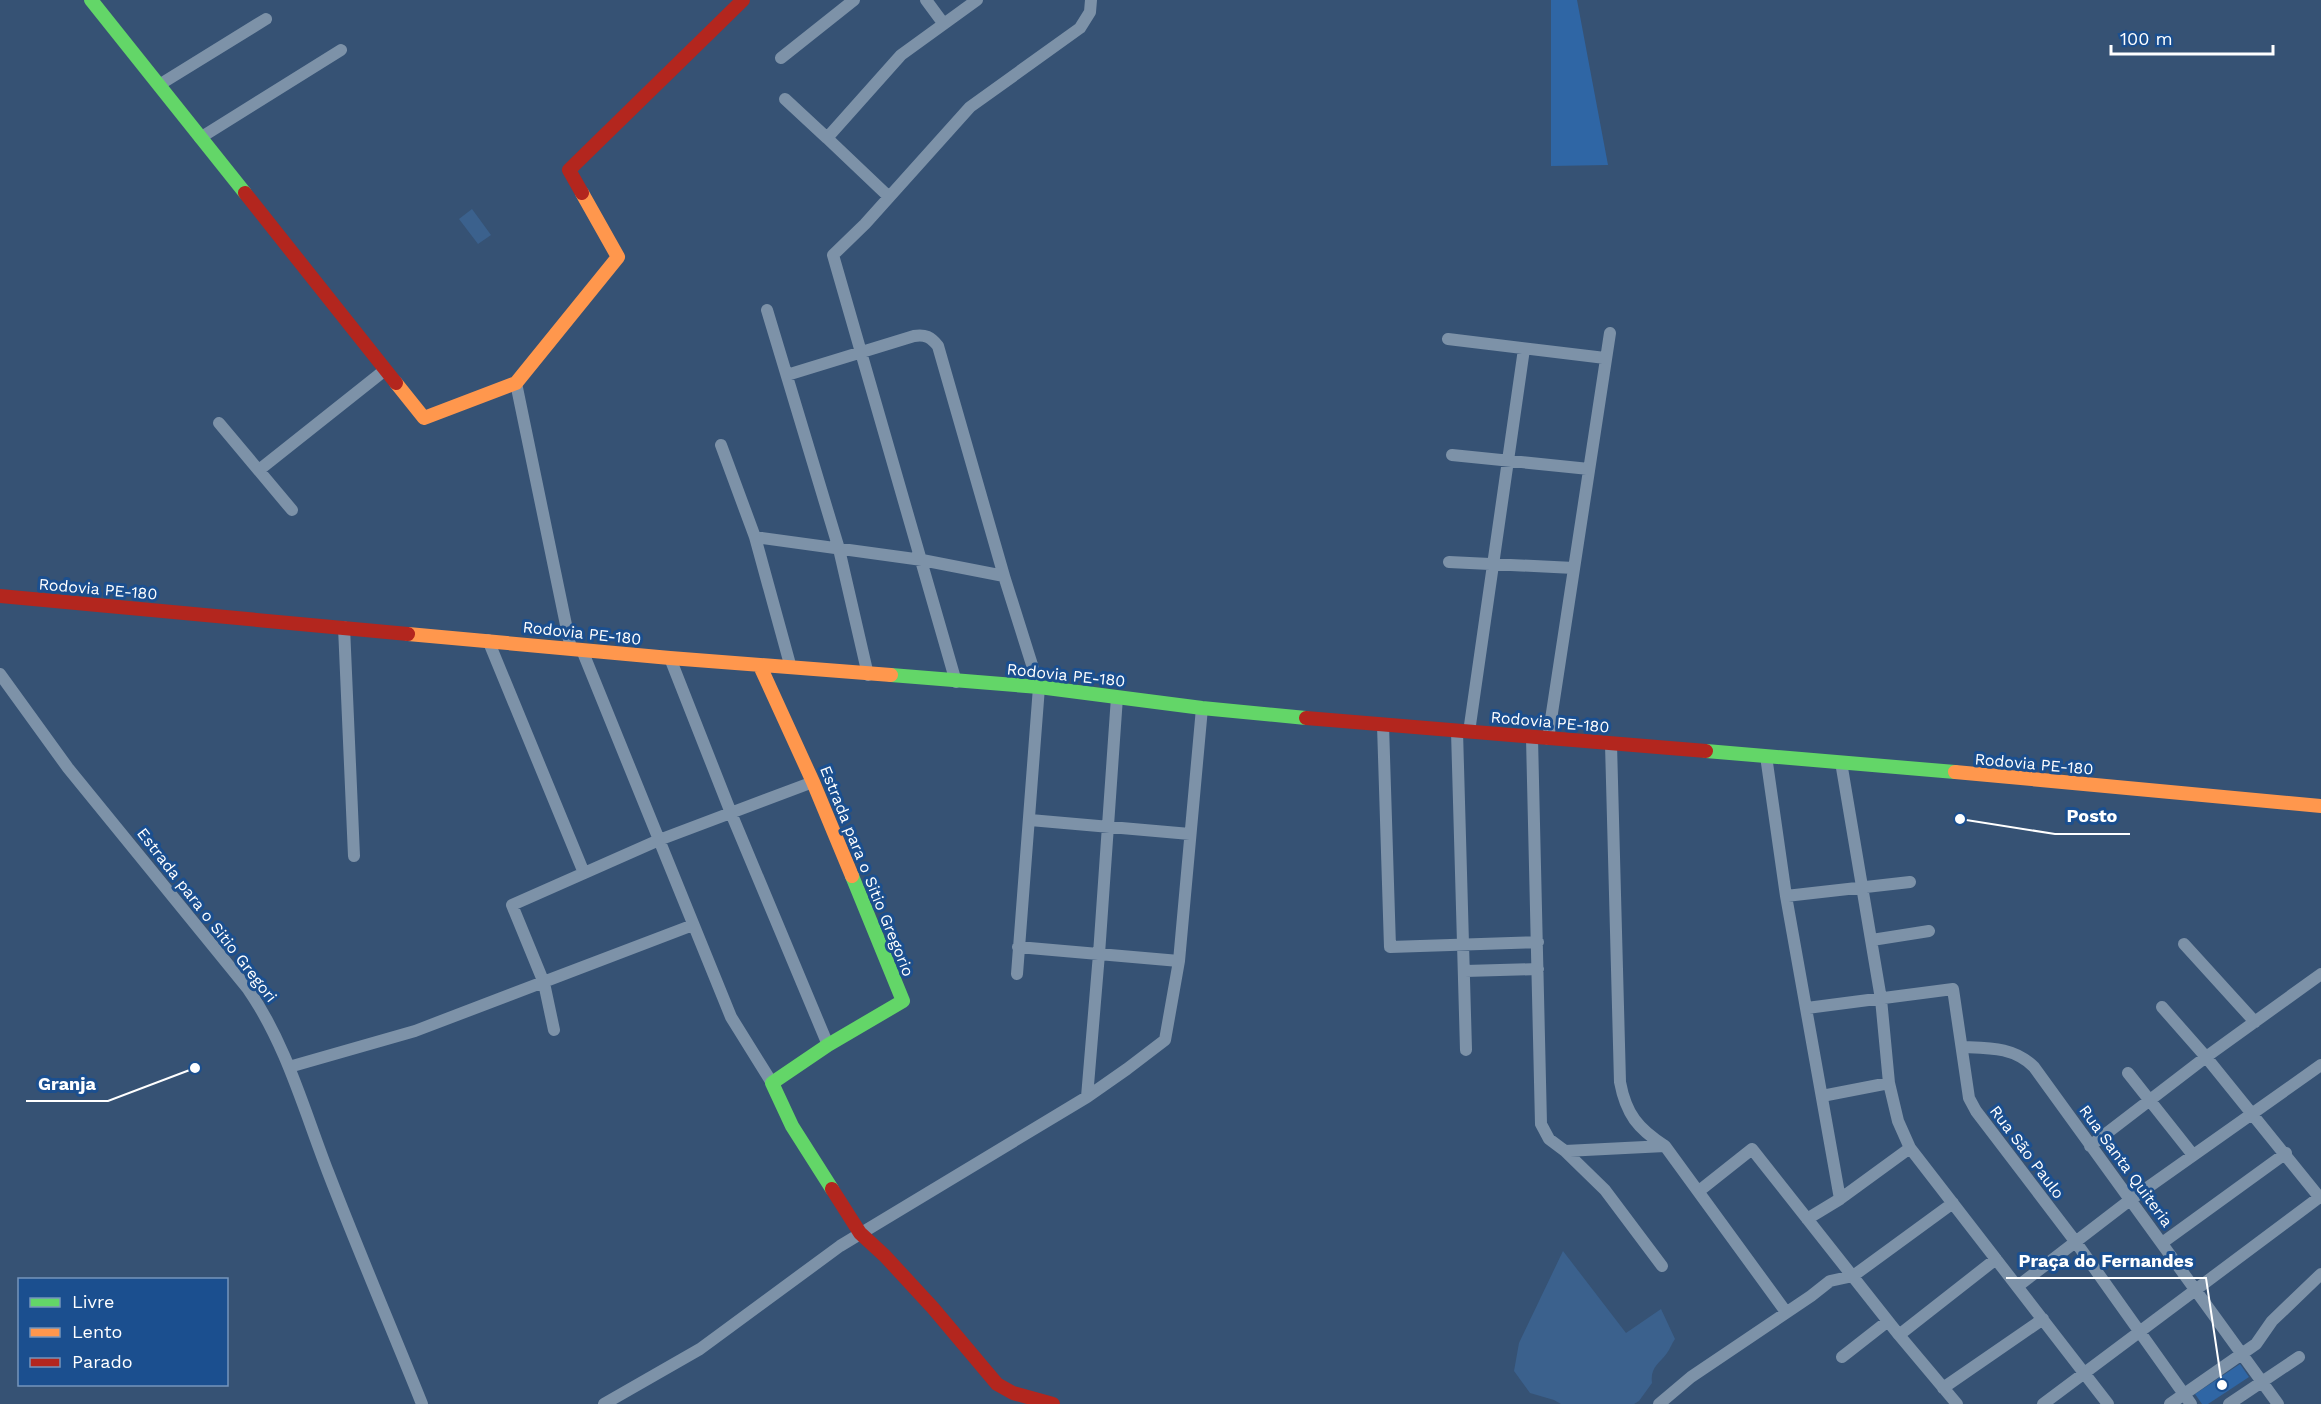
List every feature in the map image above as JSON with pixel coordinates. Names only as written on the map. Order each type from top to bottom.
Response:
[{"type":"main road","points":[[91,0],[424,418],[516,383],[618,257],[569,170],[743,0]]},
{"type":"main road","name":"Rodovia PE-180","points":[[0,596],[760,666],[1039,687],[1202,708],[1383,725],[1841,762],[2321,806]]},
{"type":"main road","name":"Estrada para o Sitio Gregorio","points":[[760,666],[813,783],[903,1001],[828,1045],[771,1083]]},
{"type":"main road","points":[[771,1083],[792,1126],[860,1233],[927,1301],[997,1384],[1013,1393],[1053,1404]]},
{"type":"street","points":[[781,58],[854,0]]},
{"type":"street","points":[[927,0],[943,23]]},
{"type":"street","points":[[827,138],[901,55],[977,0]]},
{"type":"street","points":[[956,682],[833,255],[865,224],[970,107],[1076,33],[1088,17],[1091,0]]},
{"type":"street","points":[[159,85],[266,19]]},
{"type":"street","points":[[200,138],[341,50]]},
{"type":"street","points":[[785,99],[888,196]]},
{"type":"street","points":[[767,310],[838,549],[868,675]]},
{"type":"street","points":[[1548,739],[1610,333]]},
{"type":"street","points":[[787,375],[921,335],[929,337],[938,346],[1004,576],[1039,687],[1017,974]]},
{"type":"street","points":[[1448,339],[1605,358]]},
{"type":"street","points":[[1466,1050],[1463,731],[1494,566],[1524,348]]},
{"type":"street","points":[[259,470],[385,370]]},
{"type":"street","points":[[516,383],[577,649],[659,840],[731,1017],[771,1083]]},
{"type":"street","points":[[219,423],[292,510]]},
{"type":"street","points":[[721,445],[755,537],[791,668]]},
{"type":"street","points":[[1452,455],[1589,469]]},
{"type":"street","points":[[755,537],[922,560],[1004,576]]},
{"type":"street","points":[[1449,562],[1494,566],[1574,568]]},
{"type":"street","points":[[344,627],[354,856]]},
{"type":"street","points":[[488,640],[584,873]]},
{"type":"street","points":[[670,658],[731,813],[828,1045]]},
{"type":"street","name":"Estrada para o Sitio Gregori","points":[[0,674],[68,768],[248,989],[269,1021],[289,1066],[332,1183],[422,1404]]},
{"type":"street","points":[[1087,1097],[1100,954],[1118,697]]},
{"type":"street","points":[[604,1404],[700,1349],[860,1233],[1087,1097],[1127,1070],[1165,1040],[1179,961],[1202,708]]},
{"type":"street","points":[[1383,725],[1390,947],[1538,942]]},
{"type":"street","points":[[1532,738],[1541,1124],[1549,1139],[1565,1151],[1605,1190],[1662,1266]]},
{"type":"street","points":[[1611,744],[1620,1083],[1624,1104],[1630,1114],[1655,1140],[1665,1146],[1786,1312]]},
{"type":"street","points":[[1766,756],[1786,896],[1840,1199]]},
{"type":"street","points":[[1841,762],[1881,999],[1889,1083],[1898,1121],[1910,1148],[2108,1404]]},
{"type":"street","points":[[554,1030],[544,984],[512,905],[659,840],[813,783]]},
{"type":"street","points":[[1030,820],[1190,834]]},
{"type":"street","points":[[1786,896],[1910,882]]},
{"type":"street","points":[[289,1066],[416,1031],[544,984],[693,925]]},
{"type":"street","points":[[1872,940],[1929,931]]},
{"type":"street","points":[[2184,944],[2255,1022]]},
{"type":"street","points":[[1018,947],[1179,961]]},
{"type":"street","points":[[1465,971],[1538,969]]},
{"type":"street","points":[[2090,1146],[2206,1057],[2321,974]]},
{"type":"street","name":"Rua São Paulo","points":[[1807,1008],[1953,989],[1969,1098],[1976,1111],[2075,1241],[2188,1399]]},
{"type":"street","points":[[2043,1404],[2320,1197],[2286,1153],[2162,1007]]},
{"type":"street","name":"Rua Santa Quiteria","points":[[1963,1047],[2003,1050],[2015,1053],[2030,1063],[2278,1404]]},
{"type":"street","points":[[2018,1286],[2130,1200],[2321,1065]]},
{"type":"street","points":[[2128,1073],[2193,1155]]},
{"type":"street","points":[[1822,1096],[1889,1083]]},
{"type":"street","points":[[1565,1151],[1665,1146]]},
{"type":"street","points":[[1807,1219],[1840,1199],[1910,1148]]},
{"type":"street","points":[[1699,1191],[1752,1149],[1899,1335],[1957,1404]]},
{"type":"street","points":[[2162,1243],[2286,1153]]},
{"type":"street","points":[[1659,1404],[1691,1377],[1830,1281],[1852,1276],[1953,1203]]},
{"type":"street","points":[[1899,1335],[1996,1259]]},
{"type":"street","points":[[2170,1404],[2188,1399],[2256,1344],[2272,1321],[2321,1274]]},
{"type":"street","points":[[1943,1388],[2043,1319]]},
{"type":"street","points":[[1842,1357],[1888,1321]]},
{"type":"street","points":[[2229,1404],[2298,1357]]},
{"type":"shaded area","points":[[1551,0],[1577,0],[1608,165],[1551,166]]},
{"type":"shaded area","points":[[472,209],[491,235],[478,244],[459,219]]},
{"type":"shaded area","points":[[1563,1251],[1626,1333],[1661,1309],[1675,1339],[1654,1369],[1652,1383],[1639,1401],[1634,1404],[1561,1404],[1530,1393],[1514,1371],[1519,1343]]},
{"type":"shaded area","points":[[2240,1364],[2249,1377],[2208,1404],[2202,1404],[2195,1394]]},
{"type":"traffic: fast","points":[[91,0],[245,193]]},
{"type":"traffic: fast","points":[[891,675],[1039,687],[1202,708],[1306,718]]},
{"type":"traffic: fast","points":[[1706,751],[1955,772]]},
{"type":"traffic: fast","points":[[832,1189],[792,1126],[772,1083],[828,1045],[903,1001],[852,876]]},
{"type":"traffic: slow","points":[[396,383],[424,418],[516,383],[618,257],[582,193]]},
{"type":"traffic: slow","points":[[408,634],[891,675]]},
{"type":"traffic: slow","points":[[760,666],[813,782],[852,876]]},
{"type":"traffic: slow","points":[[1955,772],[2321,806]]},
{"type":"traffic: jam","points":[[582,193],[569,170],[743,0]]},
{"type":"traffic: jam","points":[[245,193],[396,383]]},
{"type":"traffic: jam","points":[[0,596],[408,634]]},
{"type":"traffic: jam","points":[[1306,718],[1706,751]]},
{"type":"traffic: jam","points":[[832,1189],[860,1233],[885,1256],[933,1308],[997,1384],[1013,1393],[1053,1404]]},
{"type":"place","name":"Posto","points":[[1960,819]]},
{"type":"place","name":"Granja","points":[[195,1068]]},
{"type":"place","name":"Praça do Fernandes","points":[[2222,1385]]}]
